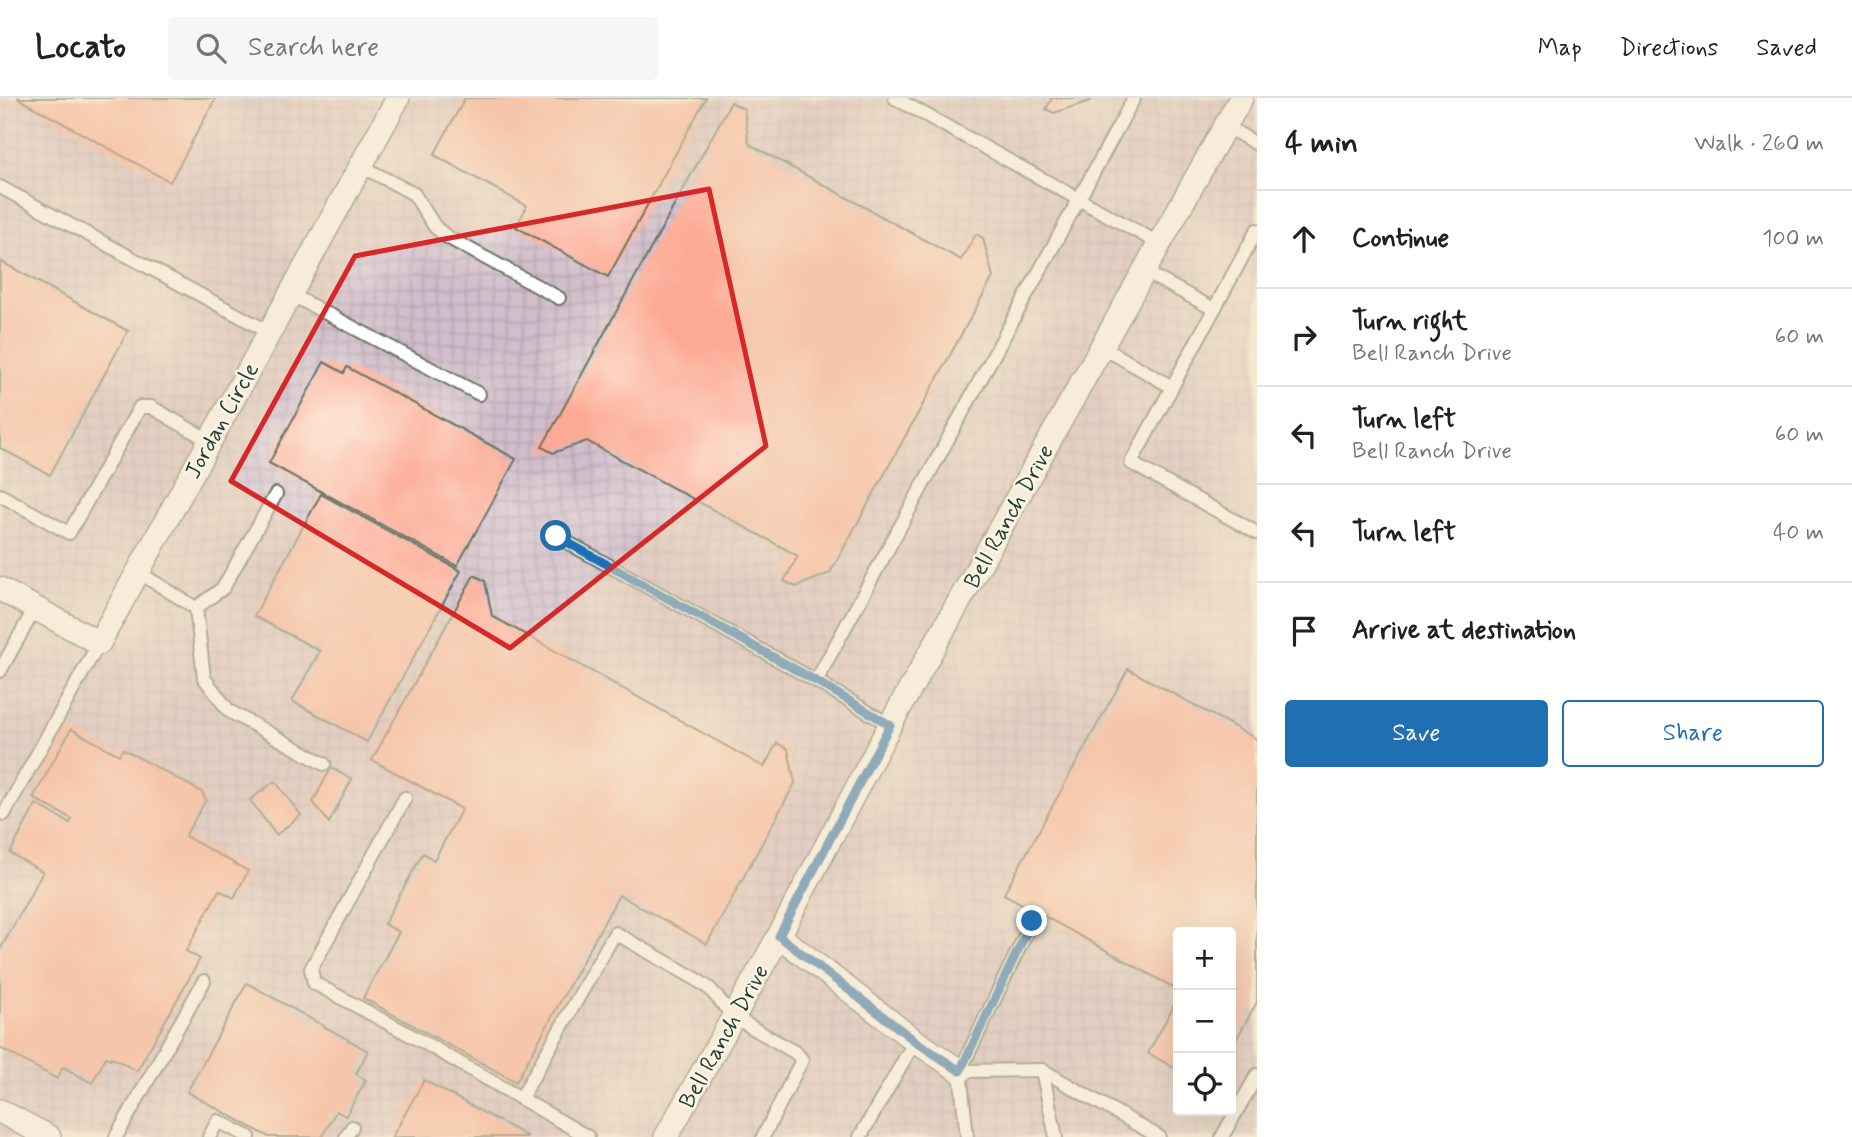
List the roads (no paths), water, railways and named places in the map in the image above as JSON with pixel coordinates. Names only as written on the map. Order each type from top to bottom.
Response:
[{"type":"street","name":"Jordan Circle","points":[[99,643],[398,98]]},
{"type":"street","name":"Bell Ranch Drive","points":[[666,1137],[779,936],[890,725],[1241,98]]},
{"type":"street","points":[[0,589],[99,643]]},
{"type":"street","name":"Bell Ranch Drive","points":[[779,936],[915,1041],[960,1071]]},
{"type":"street","points":[[0,1111],[48,1137]]},
{"type":"lane","points":[[895,98],[1160,244]]},
{"type":"lane","points":[[816,681],[1134,98]]},
{"type":"lane","points":[[1225,127],[1257,144]]},
{"type":"lane","points":[[360,166],[414,194],[435,227],[447,237],[559,298]]},
{"type":"lane","points":[[0,187],[269,332]]},
{"type":"lane","points":[[1257,230],[1131,463],[1257,533]]},
{"type":"lane","points":[[1145,272],[1214,309]]},
{"type":"lane","points":[[290,294],[479,394]]},
{"type":"lane","points":[[1102,347],[1172,387]]},
{"type":"lane","points":[[0,495],[69,533],[140,407],[151,407],[210,441]]},
{"type":"lane","points":[[196,608],[223,588],[276,494]]},
{"type":"lane","points":[[556,536],[890,725]]},
{"type":"lane","points":[[138,572],[196,608]]},
{"type":"lane","points":[[0,671],[35,608]]},
{"type":"lane","points":[[196,608],[204,678],[229,711],[324,764]]},
{"type":"lane","points":[[4,814],[99,643]]},
{"type":"lane","points":[[405,798],[311,969],[314,983],[521,1098],[583,1136]]},
{"type":"lane","points":[[967,1137],[960,1071],[1032,921]]},
{"type":"lane","points":[[521,1098],[615,933],[696,979],[710,989],[734,1017],[796,1053],[802,1060],[763,1137]]},
{"type":"lane","points":[[116,1137],[204,981]]},
{"type":"lane","points":[[860,1137],[915,1041]]},
{"type":"lane","points":[[960,1071],[1042,1070],[1158,1137]]},
{"type":"lane","points":[[1042,1070],[1056,1137]]},
{"type":"lane","points":[[1222,1137],[1257,1075]]},
{"type":"lane","points":[[209,1137],[218,1121],[249,1137]]}]
